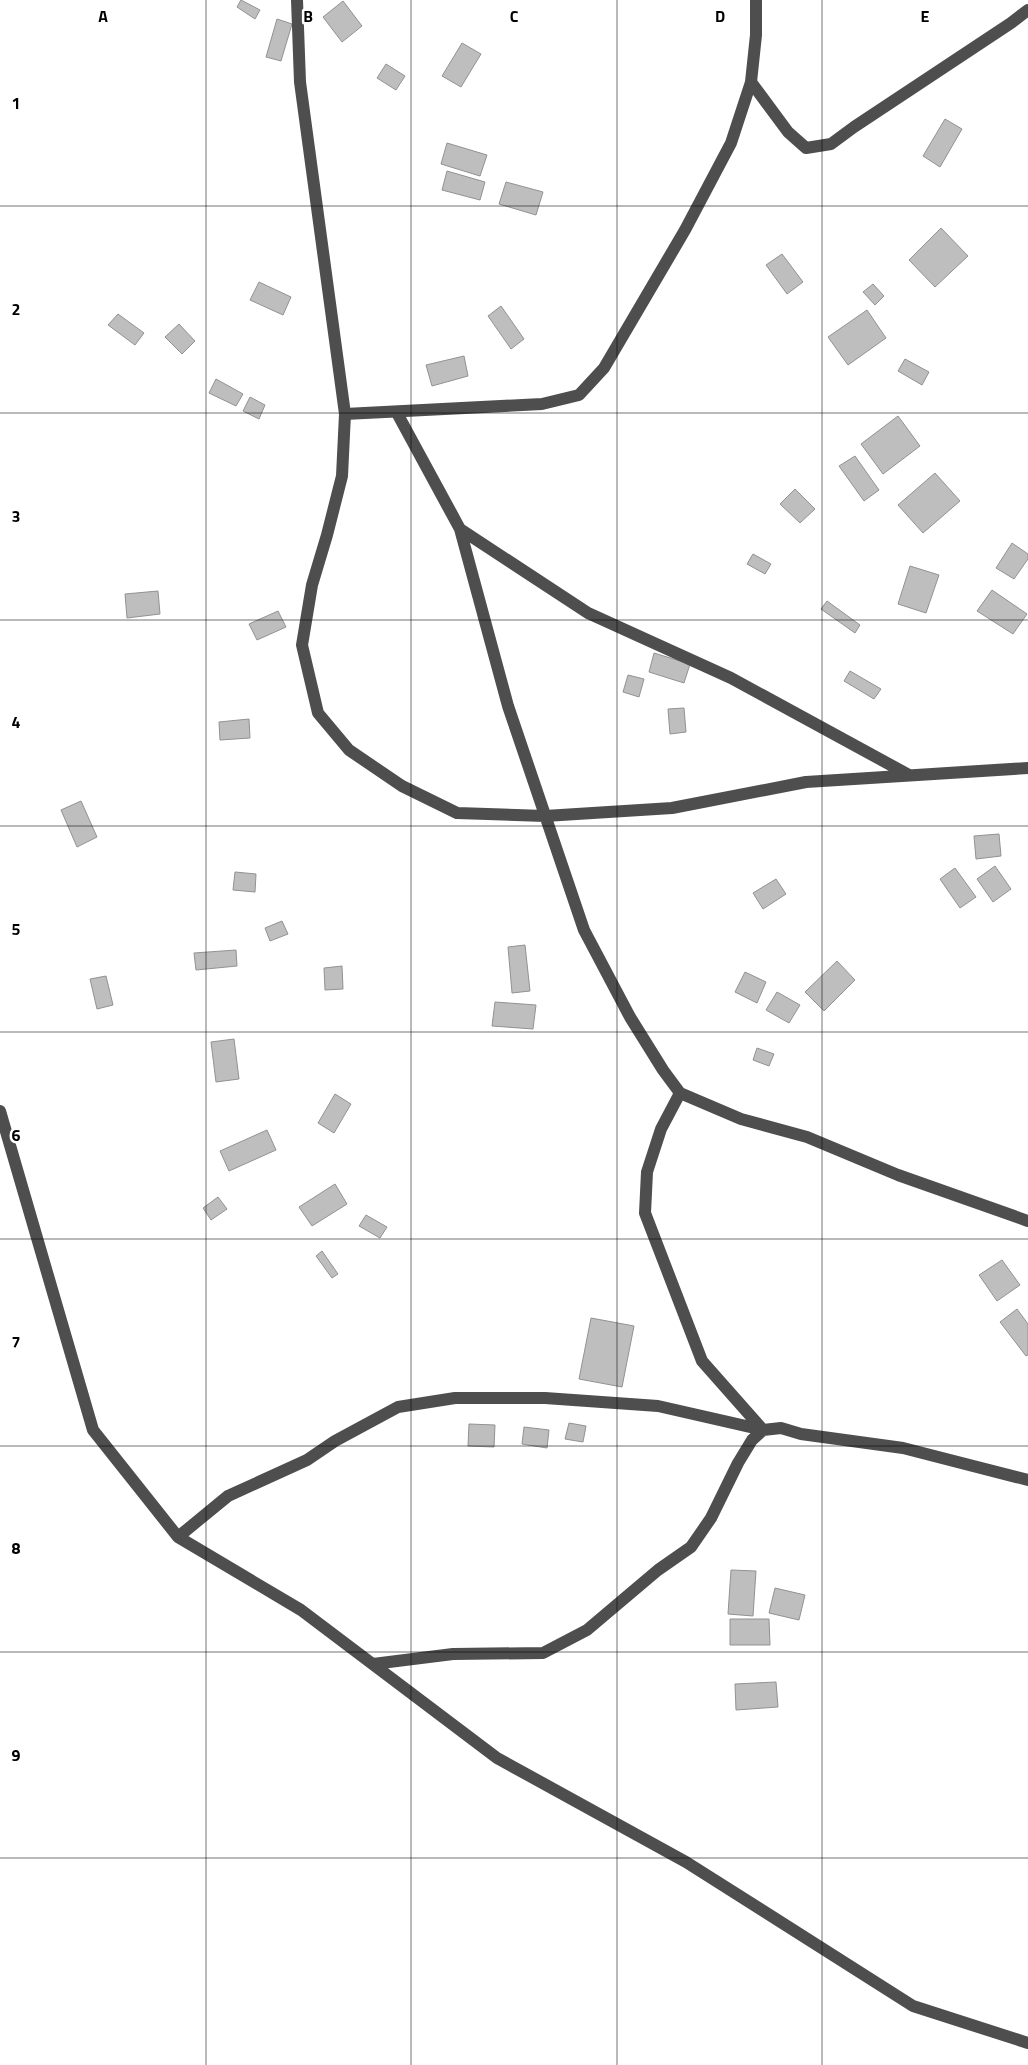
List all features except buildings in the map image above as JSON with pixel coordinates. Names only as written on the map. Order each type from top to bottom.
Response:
[{"type":"street","points":[[297,0],[300,82],[345,414],[342,476],[328,535],[312,585],[302,645],[318,713],[348,750],[402,786],[458,813],[545,816],[672,808],[806,782],[1028,768]]},
{"type":"street","points":[[345,414],[542,404],[578,395],[604,368],[685,230],[731,143],[751,82],[756,34],[756,0]]},
{"type":"street","points":[[751,82],[788,132],[806,148],[831,144],[854,126],[1028,10]]},
{"type":"street","points":[[398,412],[460,529],[508,706],[584,930],[630,1017],[663,1070],[680,1093],[741,1119],[807,1137],[898,1175],[1028,1221]]},
{"type":"street","points":[[460,529],[588,612],[731,678],[908,775]]},
{"type":"street","points":[[680,1093],[661,1129],[647,1172],[645,1213],[702,1361],[763,1430]]},
{"type":"street","points":[[0,1112],[93,1430],[178,1537],[301,1610],[497,1758],[686,1862],[913,2006],[1028,2043]]},
{"type":"street","points":[[178,1537],[228,1496],[307,1460],[398,1407],[455,1398],[545,1398],[658,1406],[763,1430],[781,1428],[801,1434],[903,1448],[1028,1480]]},
{"type":"street","points":[[373,1664],[453,1654],[542,1652],[587,1630],[658,1570],[691,1547],[711,1518],[738,1463],[752,1440],[763,1430]]}]
